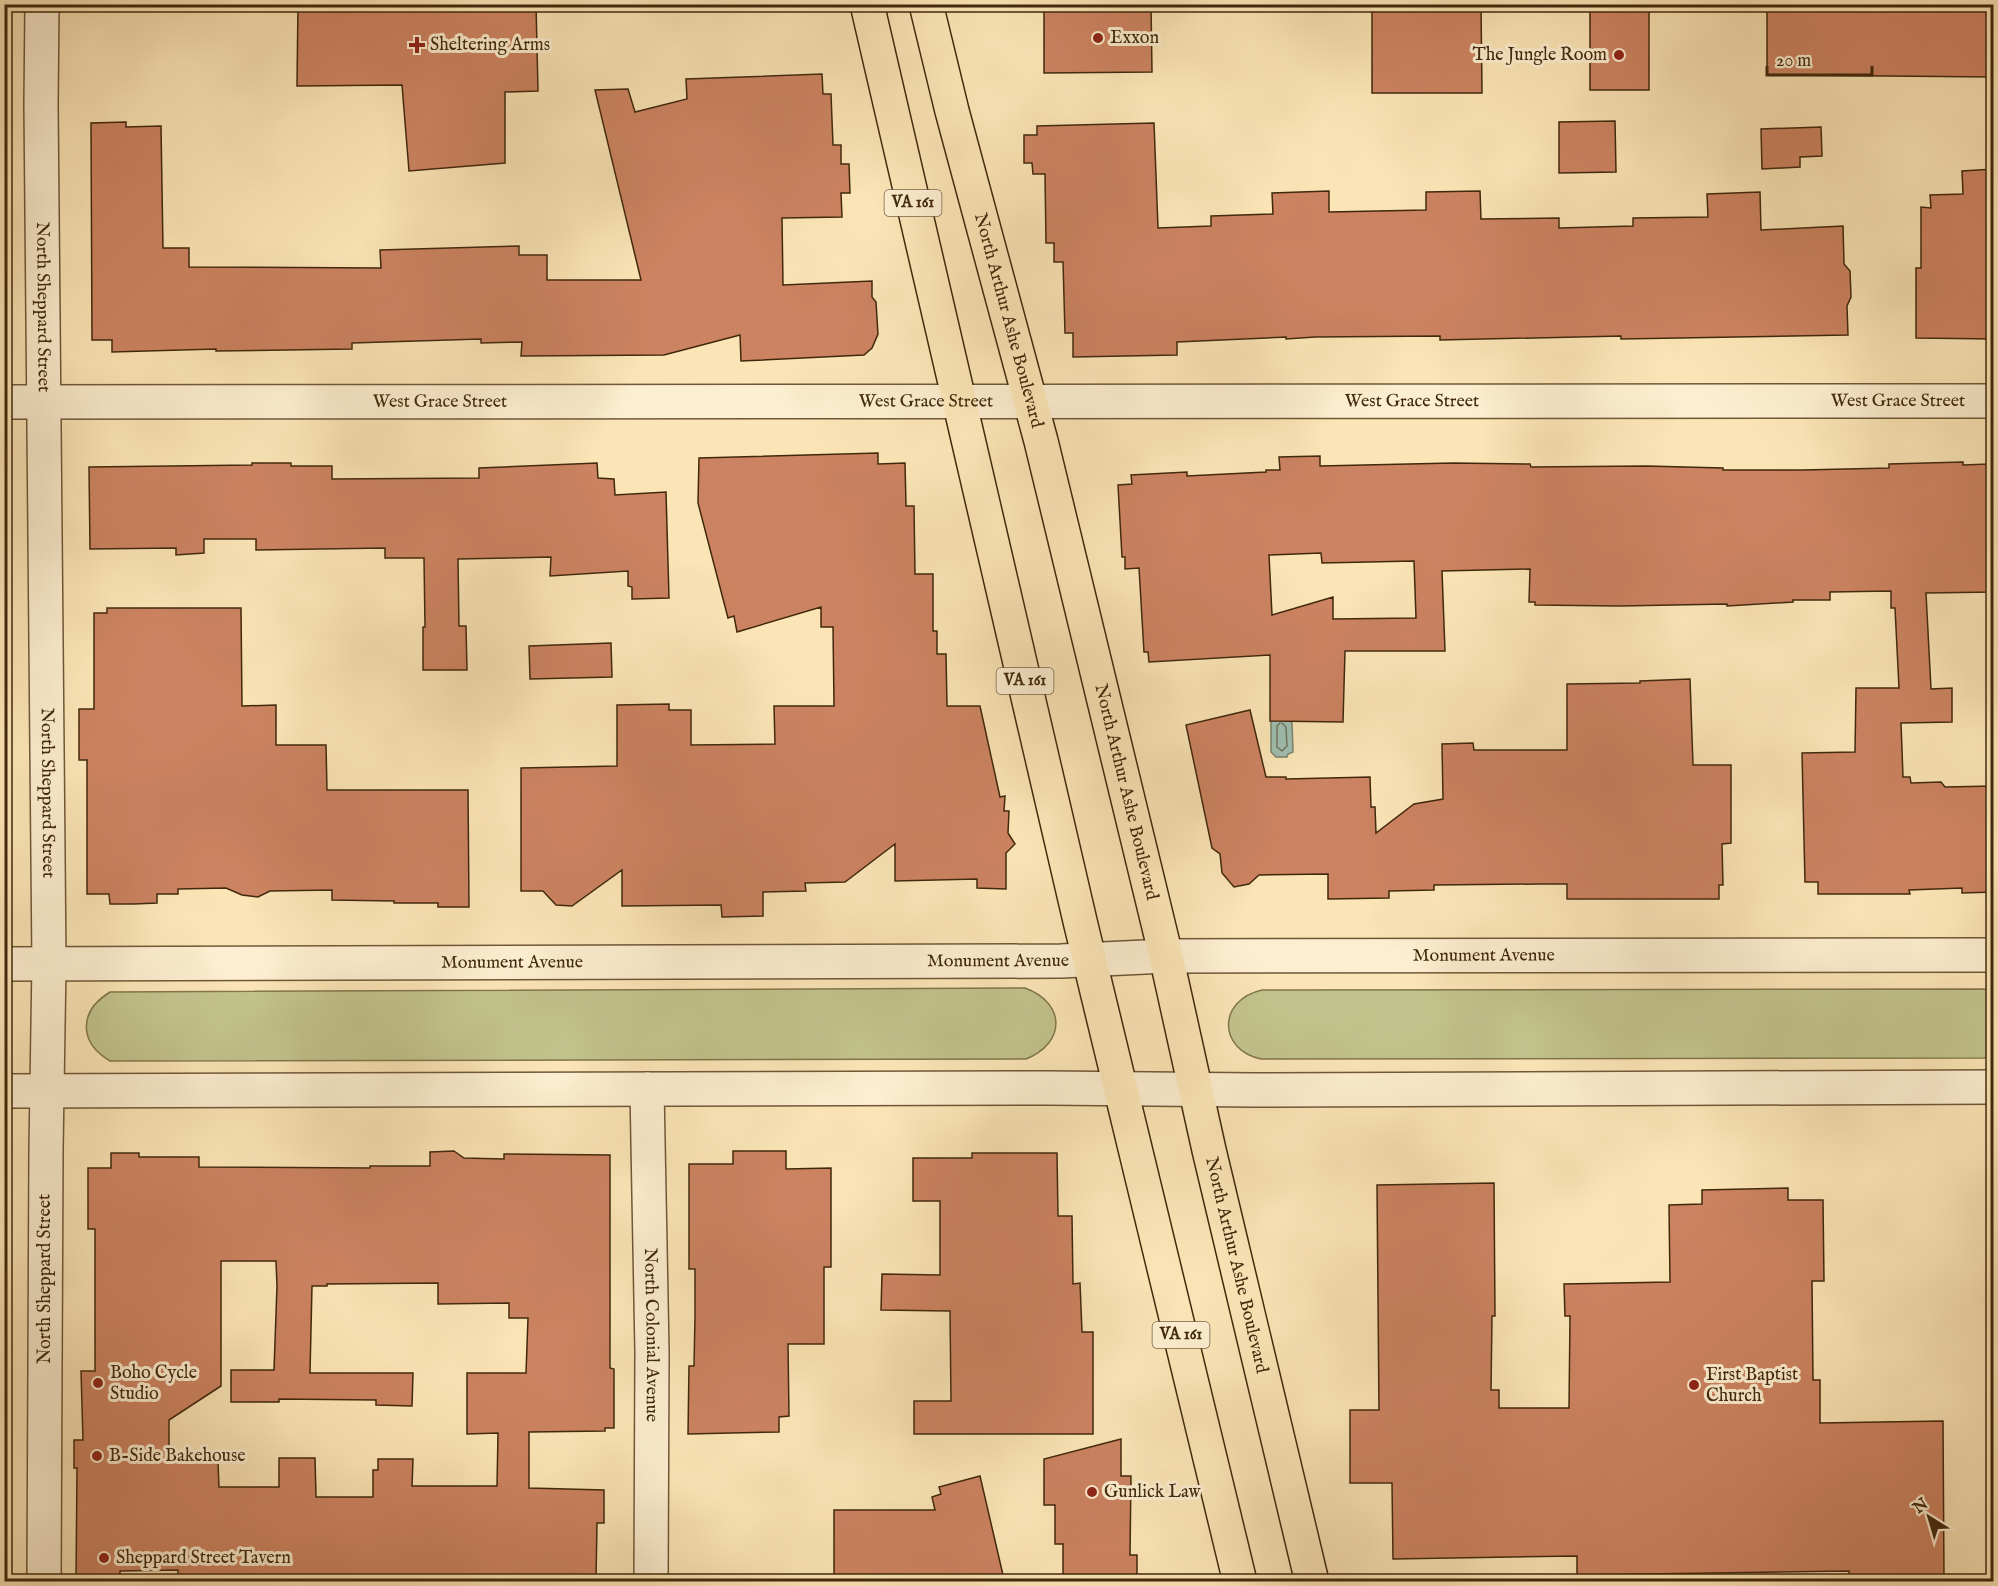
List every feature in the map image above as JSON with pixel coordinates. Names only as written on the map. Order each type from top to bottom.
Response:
[{"type":"main road","name":"VA 161","points":[[867,4],[1090,960],[1240,1581]]},
{"type":"main road","name":"North Arthur Ashe Boulevard","points":[[926,4],[952,111],[1031,402],[1166,956],[1312,1581]]},
{"type":"street","name":"North Sheppard Street","points":[[42,4],[49,964],[46,1090],[44,1581]]},
{"type":"street","name":"West Grace Street","points":[[4,402],[1994,401]]},
{"type":"street","name":"Monument Avenue","points":[[4,964],[1090,960],[1166,956],[1994,955]]},
{"type":"street","points":[[4,1090],[1994,1087]]},
{"type":"street","name":"North Colonial Avenue","points":[[647,1089],[652,1352],[651,1581]]},
{"type":"green space","points":[[1025,988],[1048,1003],[1054,1013],[1056,1023],[1054,1033],[1048,1043],[1039,1052],[1026,1059],[110,1061],[92,1045],[86,1026],[92,1008],[110,992]]},
{"type":"green space","points":[[1984,989],[1993,992],[1994,1055],[1984,1058],[1261,1059],[1247,1054],[1236,1045],[1230,1035],[1228,1024],[1237,1004],[1248,995],[1262,990]]},
{"type":"water","points":[[1288,719],[1292,723],[1293,752],[1287,757],[1276,757],[1271,752],[1271,721]]},
{"type":"building","name":"Sheltering Arms","points":[[298,4],[536,4],[538,91],[505,92],[505,163],[409,171],[402,85],[297,86]]},
{"type":"building","name":"Exxon","points":[[1044,4],[1151,4],[1152,72],[1044,73]]},
{"type":"building","points":[[1372,4],[1481,4],[1482,93],[1372,93]]},
{"type":"building","name":"The Jungle Room","points":[[1590,4],[1649,4],[1649,90],[1590,90]]},
{"type":"building","points":[[1767,4],[1994,4],[1994,77],[1767,75]]},
{"type":"building","points":[[822,74],[823,94],[831,94],[833,145],[841,145],[841,164],[849,164],[850,193],[841,193],[842,217],[782,218],[783,285],[872,281],[878,334],[872,348],[864,355],[741,361],[740,335],[664,355],[521,356],[522,342],[481,343],[481,339],[352,343],[352,349],[112,352],[112,340],[92,340],[91,123],[126,122],[126,127],[161,126],[163,248],[189,248],[189,267],[381,268],[380,250],[519,246],[519,255],[547,255],[547,280],[641,280],[595,90],[628,89],[635,112],[687,99],[686,79]]},
{"type":"building","points":[[1615,121],[1616,172],[1559,173],[1559,122]]},
{"type":"building","points":[[1154,123],[1158,228],[1211,226],[1211,216],[1273,214],[1272,193],[1329,191],[1329,212],[1426,210],[1426,192],[1480,191],[1481,219],[1559,218],[1559,228],[1633,226],[1633,218],[1708,217],[1707,194],[1760,192],[1761,230],[1843,226],[1844,264],[1850,271],[1851,297],[1847,306],[1848,335],[1440,340],[1440,336],[1286,339],[1286,337],[1177,342],[1177,355],[1073,357],[1073,333],[1065,333],[1063,262],[1054,262],[1054,243],[1046,243],[1045,174],[1033,174],[1032,163],[1024,163],[1024,135],[1037,135],[1037,126]]},
{"type":"building","points":[[1821,127],[1822,156],[1800,157],[1800,167],[1762,169],[1761,129]]},
{"type":"building","points":[[1994,169],[1994,339],[1916,338],[1916,268],[1921,268],[1921,207],[1931,208],[1930,195],[1963,194],[1962,171]]},
{"type":"building","points":[[878,453],[878,464],[905,463],[906,506],[914,506],[915,574],[933,574],[933,631],[937,631],[937,654],[946,654],[947,706],[980,706],[1000,797],[1005,796],[1004,811],[1009,811],[1008,833],[1015,844],[1006,853],[1006,889],[977,888],[977,879],[895,881],[895,844],[845,882],[805,883],[806,891],[763,892],[763,916],[722,917],[721,905],[622,906],[622,870],[572,906],[556,905],[543,891],[521,891],[521,768],[617,766],[617,705],[669,704],[669,710],[691,710],[691,745],[775,744],[774,706],[834,706],[833,627],[821,627],[821,607],[737,632],[734,616],[728,618],[698,503],[699,458]]},
{"type":"building","points":[[1320,456],[1320,466],[1453,463],[1530,464],[1531,467],[1646,466],[1723,468],[1723,470],[1889,468],[1889,464],[1963,462],[1963,465],[1989,464],[1988,470],[1994,470],[1994,592],[1926,593],[1931,689],[1952,688],[1952,722],[1901,723],[1903,777],[1910,777],[1911,783],[1941,782],[1945,787],[1994,786],[1994,892],[1962,893],[1962,888],[1909,890],[1910,894],[1818,894],[1818,882],[1805,882],[1802,753],[1855,752],[1856,688],[1899,688],[1895,608],[1891,608],[1891,591],[1830,592],[1830,600],[1793,600],[1793,602],[1727,606],[1727,604],[1535,605],[1535,602],[1529,602],[1530,569],[1442,571],[1445,651],[1345,651],[1343,722],[1270,721],[1270,655],[1149,662],[1148,652],[1144,652],[1139,568],[1125,569],[1125,557],[1122,557],[1118,485],[1132,484],[1131,475],[1187,472],[1187,476],[1280,470],[1279,457]],"holes":[[[1321,553],[1322,563],[1414,561],[1416,618],[1333,619],[1333,597],[1272,615],[1269,555]]]},
{"type":"building","points":[[252,463],[332,466],[332,479],[479,478],[479,468],[597,463],[598,478],[614,479],[615,495],[666,492],[669,598],[632,599],[632,587],[628,586],[628,571],[550,576],[551,557],[458,559],[459,626],[466,626],[467,670],[423,670],[424,558],[385,558],[385,548],[256,550],[256,539],[204,539],[204,553],[176,555],[176,548],[90,549],[89,467],[252,465]]},
{"type":"building","points":[[107,608],[241,608],[242,706],[276,705],[276,745],[326,745],[327,790],[468,790],[469,907],[438,907],[438,903],[332,900],[332,890],[270,891],[258,897],[242,895],[226,888],[178,889],[178,894],[157,894],[157,903],[134,904],[110,904],[109,894],[87,894],[87,760],[79,760],[79,709],[94,709],[94,613],[107,613]]},
{"type":"building","points":[[611,643],[612,677],[530,679],[529,646]]},
{"type":"building","points":[[1690,679],[1693,765],[1731,765],[1731,843],[1722,844],[1723,885],[1719,885],[1719,899],[1567,899],[1567,884],[1538,884],[1434,885],[1434,890],[1389,891],[1389,898],[1328,899],[1328,874],[1259,875],[1249,884],[1234,887],[1222,873],[1220,854],[1212,848],[1186,725],[1250,710],[1266,777],[1286,777],[1286,779],[1370,777],[1371,807],[1375,807],[1376,833],[1414,804],[1443,799],[1442,744],[1473,743],[1474,750],[1567,750],[1567,684],[1640,683],[1640,681]]},
{"type":"building","points":[[454,1151],[464,1158],[504,1159],[504,1154],[610,1155],[610,1368],[614,1369],[614,1428],[605,1428],[605,1431],[529,1432],[529,1488],[604,1490],[604,1523],[597,1523],[596,1579],[583,1581],[411,1578],[411,1581],[320,1579],[178,1581],[178,1570],[120,1571],[120,1581],[76,1581],[77,1468],[74,1468],[74,1440],[83,1440],[81,1371],[95,1371],[95,1229],[88,1229],[88,1168],[111,1168],[111,1153],[139,1153],[139,1157],[199,1157],[199,1167],[430,1166],[430,1152]],"holes":[[[221,1261],[276,1261],[274,1370],[231,1370],[231,1402],[279,1402],[279,1399],[376,1400],[376,1405],[412,1406],[413,1373],[310,1373],[312,1286],[438,1283],[438,1304],[509,1303],[509,1318],[528,1318],[526,1373],[467,1373],[467,1434],[498,1433],[497,1486],[412,1486],[413,1459],[378,1459],[378,1470],[373,1470],[373,1497],[316,1497],[315,1458],[279,1458],[279,1487],[219,1487],[218,1462],[169,1462],[169,1420],[221,1386]]]},
{"type":"building","points":[[733,1151],[786,1151],[786,1169],[831,1168],[831,1267],[824,1267],[824,1344],[788,1344],[789,1416],[779,1417],[779,1432],[688,1434],[689,1366],[694,1366],[695,1317],[695,1269],[689,1269],[689,1164],[733,1164]]},
{"type":"building","points":[[972,1153],[1057,1153],[1058,1216],[1072,1216],[1073,1284],[1080,1283],[1082,1332],[1093,1332],[1093,1434],[914,1434],[914,1401],[951,1401],[950,1311],[881,1310],[882,1274],[940,1275],[940,1201],[913,1201],[913,1158],[972,1158]]},
{"type":"building","name":"First Baptist Church","points":[[1494,1183],[1495,1316],[1492,1316],[1491,1390],[1499,1390],[1499,1408],[1569,1408],[1570,1316],[1565,1316],[1564,1284],[1670,1282],[1669,1205],[1702,1204],[1702,1190],[1788,1188],[1788,1200],[1823,1200],[1824,1281],[1812,1281],[1813,1380],[1820,1380],[1820,1423],[1943,1421],[1944,1579],[1849,1581],[1849,1571],[1577,1575],[1577,1556],[1393,1559],[1392,1483],[1350,1483],[1350,1410],[1379,1410],[1377,1185]]},
{"type":"building","points":[[1121,1439],[1121,1476],[1131,1476],[1130,1555],[1137,1555],[1137,1581],[1063,1581],[1063,1544],[1055,1544],[1055,1505],[1044,1505],[1044,1459]]},
{"type":"building","points":[[980,1476],[1003,1575],[974,1581],[834,1580],[834,1510],[935,1510],[932,1497],[941,1494],[939,1487]]},
{"type":"place","name":"Exxon","points":[[1098,38]]},
{"type":"place","name":"Sheltering Arms","points":[[417,45]]},
{"type":"place","name":"The Jungle Room","points":[[1619,55]]},
{"type":"place","name":"Boho Cycle Studio","points":[[98,1383]]},
{"type":"place","name":"First Baptist Church","points":[[1694,1385]]},
{"type":"place","name":"B-Side Bakehouse","points":[[97,1456]]},
{"type":"place","name":"Gunlick Law","points":[[1092,1492]]},
{"type":"place","name":"Sheppard Street Tavern","points":[[104,1558]]}]
